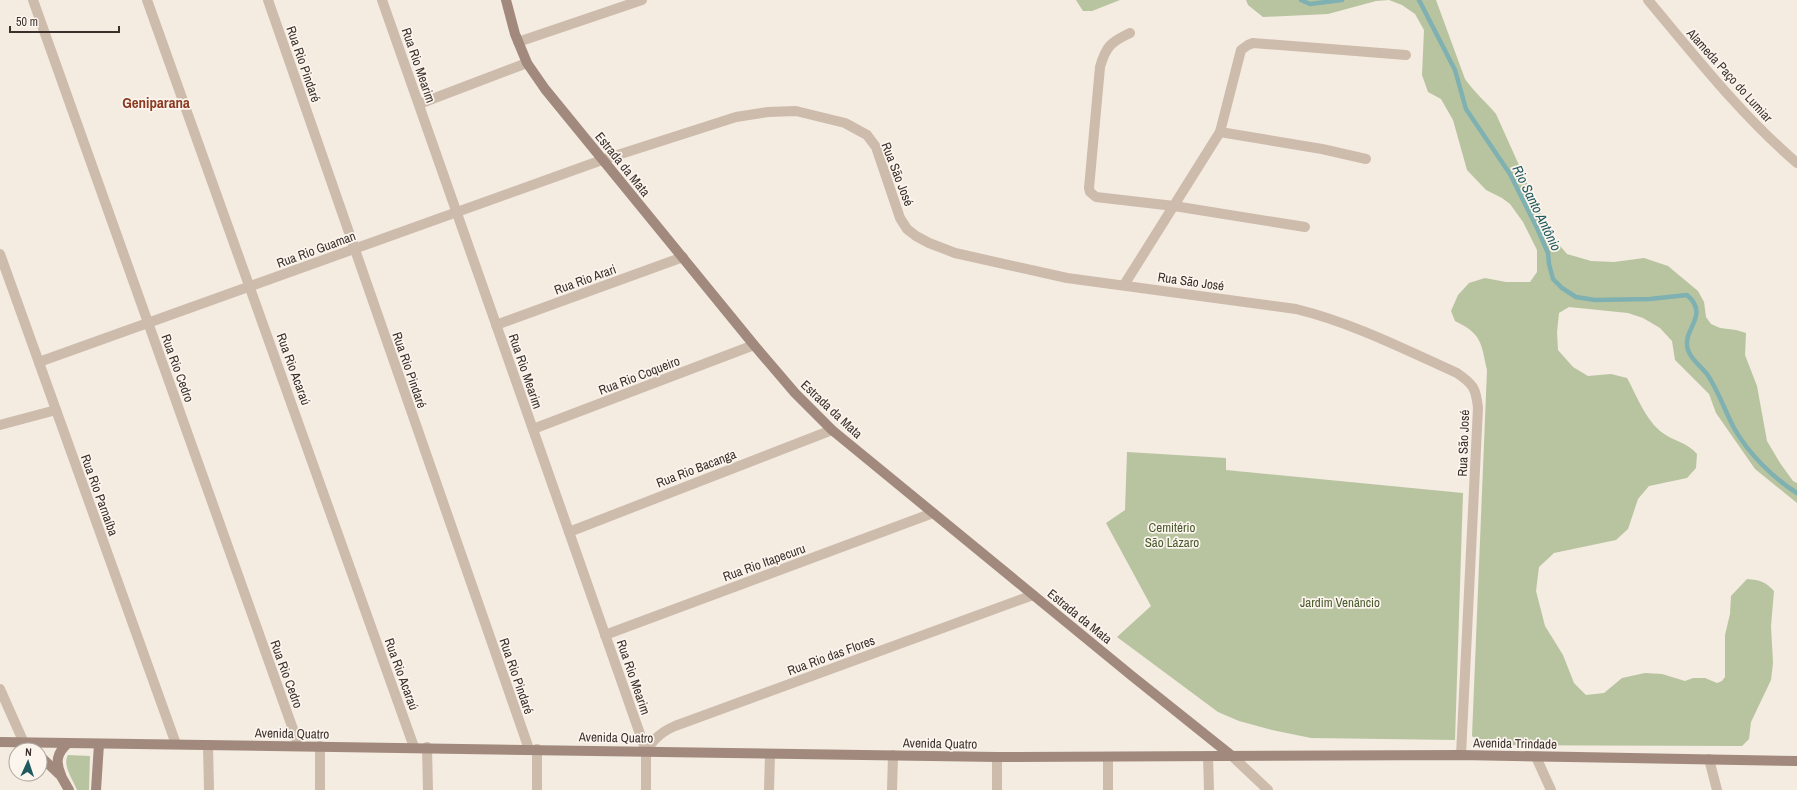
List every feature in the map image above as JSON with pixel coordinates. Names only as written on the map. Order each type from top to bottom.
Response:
[{"type":"main road","name":"Estrada da Mata","points":[[506,0],[518,42],[527,63],[545,89],[795,393],[832,430],[1232,756]]},
{"type":"main road","name":"Avenida Quatro","points":[[48,743],[427,747],[997,757],[1232,756]]},
{"type":"main road","points":[[68,743],[61,749],[57,762],[69,790]]},
{"type":"main road","points":[[96,790],[99,744]]},
{"type":"main road","name":"Avenida Trindade","points":[[1232,756],[1460,755],[1797,761]]},
{"type":"main road","points":[[48,763],[62,776]]},
{"type":"street","name":"Rua Rio Cedro","points":[[33,0],[299,746]]},
{"type":"street","name":"Rua Rio Acaraú","points":[[147,0],[251,286],[414,747]]},
{"type":"street","name":"Rua Rio Pindaré","points":[[268,0],[354,249],[533,749],[537,790]]},
{"type":"street","name":"Rua Rio Mearim","points":[[382,0],[646,751],[646,790]]},
{"type":"street","points":[[518,42],[642,0]]},
{"type":"street","name":"Alameda Paço do Lumiar","points":[[1648,0],[1736,103],[1777,146],[1797,163]]},
{"type":"street","points":[[1130,33],[1113,41],[1104,53],[1100,67],[1089,188],[1090,192],[1096,196],[1174,206],[1305,227]]},
{"type":"street","points":[[1124,285],[1220,132],[1242,50],[1248,45],[1253,43],[1406,55]]},
{"type":"street","points":[[419,104],[527,63]]},
{"type":"street","name":"Rua São José","points":[[602,160],[736,117],[768,112],[796,111],[818,116],[845,123],[867,135],[876,147],[900,218],[907,229],[922,240],[962,254],[1067,278],[1296,309],[1323,316],[1358,328],[1457,373],[1469,382],[1475,389],[1478,408],[1460,755]]},
{"type":"street","points":[[1220,132],[1322,149],[1366,159]]},
{"type":"street","name":"Rua Rio Guaman","points":[[39,362],[602,160]]},
{"type":"street","name":"Rua Rio Parnaíba","points":[[0,254],[176,744]]},
{"type":"street","name":"Rua Rio Arari","points":[[496,325],[683,257]]},
{"type":"street","name":"Rua Rio Coqueiro","points":[[533,429],[754,345]]},
{"type":"street","points":[[0,425],[56,410]]},
{"type":"street","name":"Rua Rio Bacanga","points":[[569,532],[832,430]]},
{"type":"street","name":"Rua Rio Itapecuru","points":[[605,635],[933,513]]},
{"type":"street","name":"Rua Rio das Flores","points":[[646,751],[654,739],[662,732],[675,726],[1033,595]]},
{"type":"street","points":[[0,689],[24,742]]},
{"type":"street","points":[[208,745],[209,790]]},
{"type":"street","points":[[320,746],[320,790]]},
{"type":"street","points":[[427,747],[428,790]]},
{"type":"street","points":[[769,790],[770,754]]},
{"type":"street","points":[[892,790],[893,755]]},
{"type":"street","points":[[1208,756],[1209,790]]},
{"type":"street","points":[[1232,756],[1268,790]]},
{"type":"street","points":[[997,757],[997,790]]},
{"type":"street","points":[[1108,757],[1108,790]]},
{"type":"street","points":[[1536,757],[1551,790]]},
{"type":"street","points":[[1709,759],[1717,790]]},
{"type":"green space","points":[[1076,0],[1120,0],[1092,11],[1083,11]]},
{"type":"green space","points":[[1246,0],[1389,0],[1376,1],[1328,14],[1263,17],[1248,5]]},
{"type":"green space","points":[[1389,0],[1436,0],[1465,79],[1496,114],[1550,234],[1567,254],[1591,261],[1614,262],[1644,258],[1668,266],[1698,291],[1704,302],[1706,317],[1711,324],[1720,328],[1746,333],[1745,355],[1757,386],[1767,441],[1780,463],[1793,481],[1797,483],[1797,503],[1755,469],[1716,413],[1709,394],[1675,360],[1672,341],[1660,328],[1643,318],[1628,313],[1569,307],[1559,313],[1557,332],[1558,350],[1573,367],[1588,376],[1611,374],[1627,378],[1645,413],[1654,425],[1660,431],[1689,447],[1697,454],[1696,468],[1687,478],[1649,486],[1638,499],[1628,529],[1616,540],[1554,553],[1539,567],[1536,591],[1545,626],[1563,655],[1574,683],[1586,695],[1604,693],[1622,678],[1645,673],[1662,674],[1685,681],[1693,678],[1705,678],[1717,683],[1722,681],[1725,677],[1725,635],[1730,614],[1731,596],[1747,579],[1759,581],[1768,585],[1774,591],[1771,626],[1773,663],[1771,680],[1751,722],[1749,739],[1742,746],[1490,745],[1478,741],[1472,736],[1487,370],[1479,340],[1471,330],[1455,321],[1451,311],[1458,295],[1469,283],[1485,278],[1506,282],[1530,282],[1537,272],[1537,250],[1523,222],[1510,204],[1486,190],[1467,170],[1453,120],[1441,99],[1428,92],[1422,75],[1424,30],[1415,14],[1402,5]]},
{"type":"green space","name":"Jardim Venâncio","points":[[1127,452],[1226,458],[1226,470],[1463,493],[1455,740],[1311,738],[1239,721],[1218,712],[1117,637],[1151,606],[1106,523],[1125,510]]},
{"type":"green space","points":[[68,755],[90,756],[89,790],[77,790],[67,768],[66,759]]},
{"type":"waterway","name":"Rio Santo Antônio","points":[[1301,0],[1310,4],[1342,0]]},
{"type":"waterway","name":"Rio Santo Antônio","points":[[1419,0],[1455,70],[1466,109],[1510,174],[1537,228],[1548,253],[1553,279],[1562,288],[1576,297],[1595,300],[1650,299],[1687,295],[1694,303],[1696,310],[1696,316],[1687,342],[1690,354],[1711,380],[1734,428],[1746,447],[1770,472],[1797,493]]},
{"type":"district","name":"Geniparana","points":[[156,103]]},
{"type":"park label","name":"Cemitério São Lázaro","points":[[1172,534]]}]
